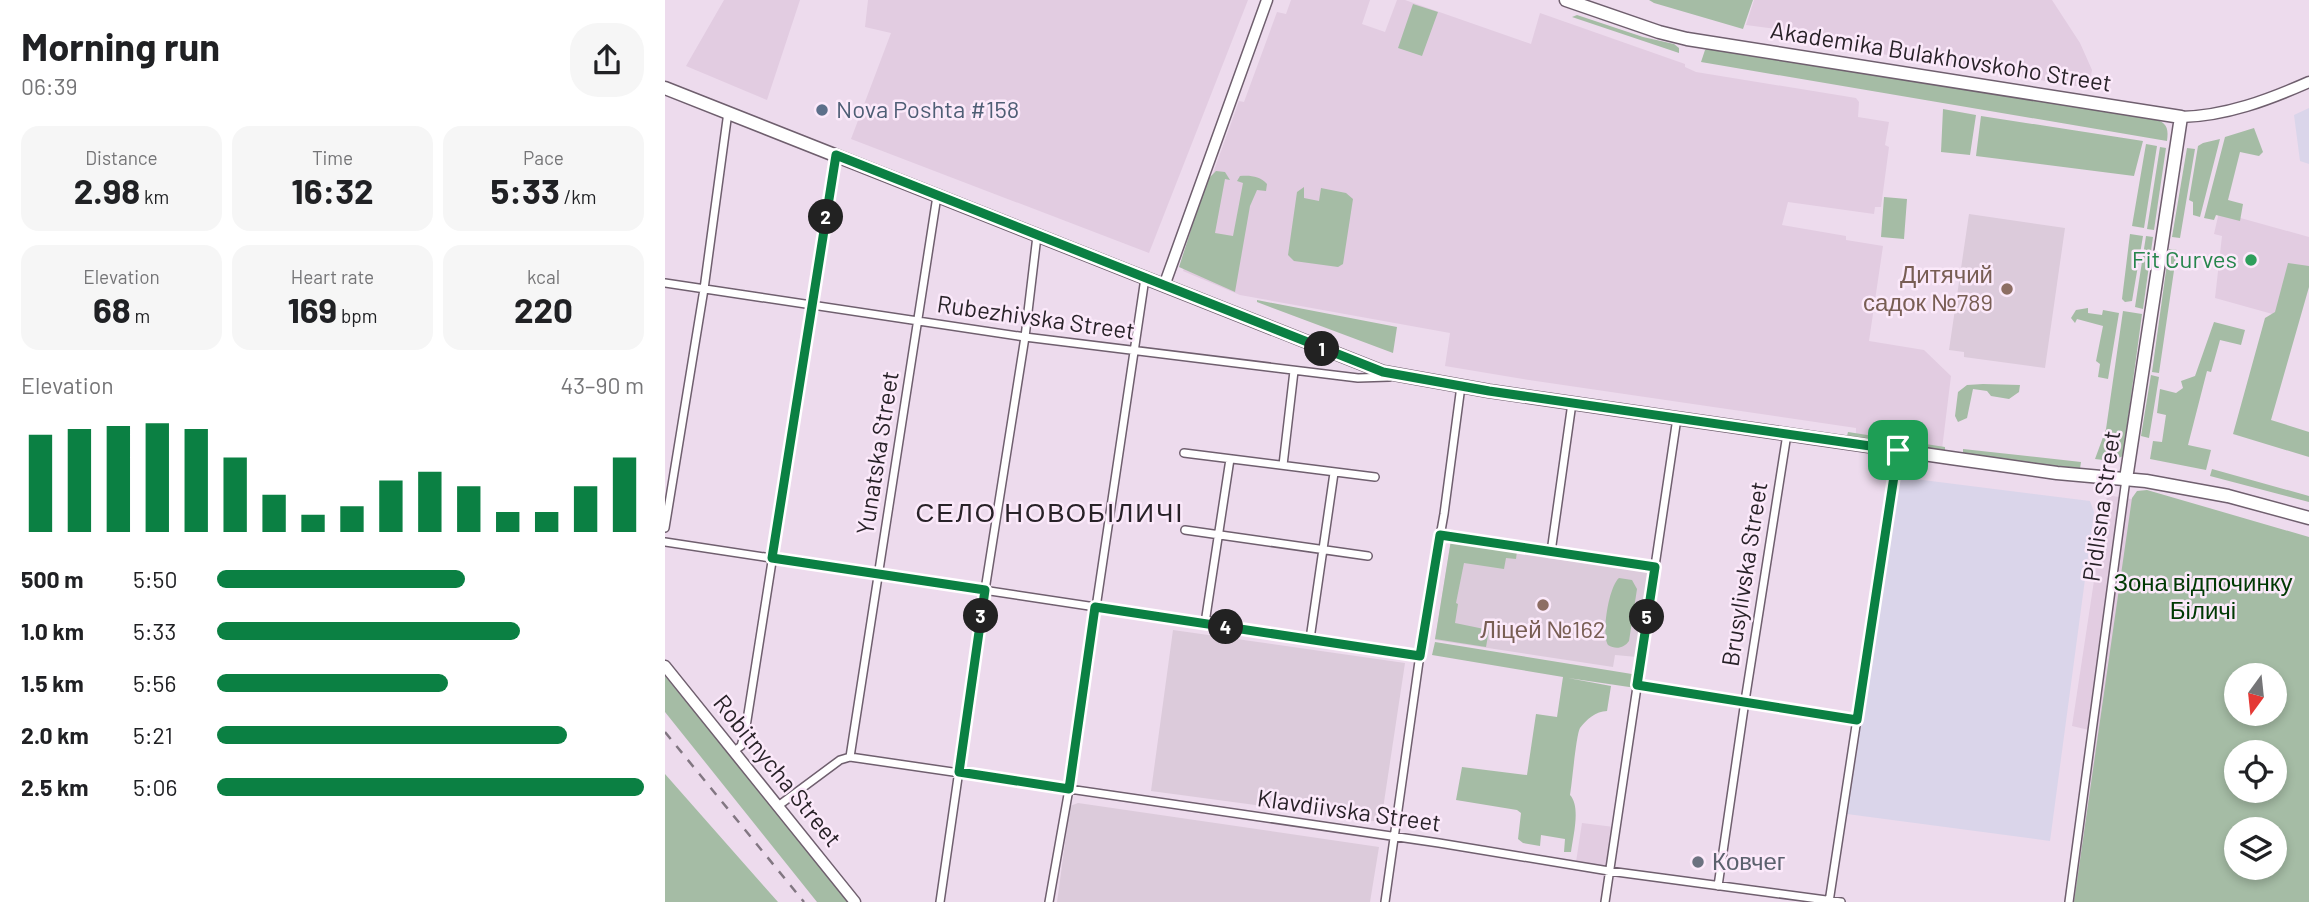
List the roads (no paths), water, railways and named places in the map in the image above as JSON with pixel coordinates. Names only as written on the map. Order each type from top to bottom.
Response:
[{"type":"main road","name":"Akademika Bulakhovskoho Street","points":[[1566,0],[1687,39],[2181,117]]},
{"type":"main road","points":[[665,88],[1364,366],[1402,376],[2057,473],[2126,479],[2206,492],[2309,518]]},
{"type":"main road","name":"Pidlisna Street","points":[[2126,479],[2181,117]]},
{"type":"street","points":[[1164,286],[1267,0]]},
{"type":"street","name":"Akademika Bulakhovskoho Street","points":[[2181,117],[2216,114],[2252,104],[2309,82]]},
{"type":"street","points":[[665,528],[704,289],[728,112]]},
{"type":"street","points":[[734,751],[741,746],[745,733],[836,155]]},
{"type":"street","name":"Yunatska Street","points":[[850,757],[936,196]]},
{"type":"street","points":[[940,902],[1025,337],[1037,236]]},
{"type":"street","points":[[1049,902],[1069,789],[1145,278]]},
{"type":"street","name":"Rubezhivska Street","points":[[665,283],[1135,352],[1358,378],[1402,376]]},
{"type":"street","points":[[1283,465],[1294,371]]},
{"type":"street","points":[[1384,902],[1461,386]]},
{"type":"street","points":[[1551,552],[1572,403]]},
{"type":"street","points":[[1605,902],[1677,418]]},
{"type":"street","name":"Brusylivska Street","points":[[1718,886],[1787,434]]},
{"type":"street","points":[[1829,902],[1898,450]]},
{"type":"street","points":[[1184,453],[1375,477]]},
{"type":"street","points":[[1205,624],[1230,459]]},
{"type":"street","points":[[1310,639],[1334,473]]},
{"type":"street","name":"Pidlisna Street","points":[[2069,902],[2126,479]]},
{"type":"street","points":[[1185,530],[1369,556]]},
{"type":"street","points":[[1440,535],[1655,567]]},
{"type":"street","points":[[665,542],[1420,656]]},
{"type":"street","name":"Robitnycha Street","points":[[665,666],[855,902]]},
{"type":"street","points":[[1637,685],[1857,720]]},
{"type":"street","points":[[778,806],[841,760],[850,757]]},
{"type":"street","name":"Klavdiivska Street","points":[[850,757],[1394,836],[1609,871],[1841,902]]},
{"type":"railway","points":[[665,732],[804,902]]},
{"type":"place","name":"Nova Poshta #158","points":[[822,110]]},
{"type":"place","name":"Fit Curves","points":[[2251,260]]},
{"type":"place","name":"Дитячий садок №789","points":[[2007,289]]},
{"type":"place","name":"Ліцей №162","points":[[1543,605]]},
{"type":"place","name":"Ковчег","points":[[1698,862]]},
{"type":"district","name":"СЕЛО НОВОБІЛИЧІ","points":[[1050,513]]},
{"type":"park label","name":"Зона відпочинку Біличі","points":[[2203,597]]}]
